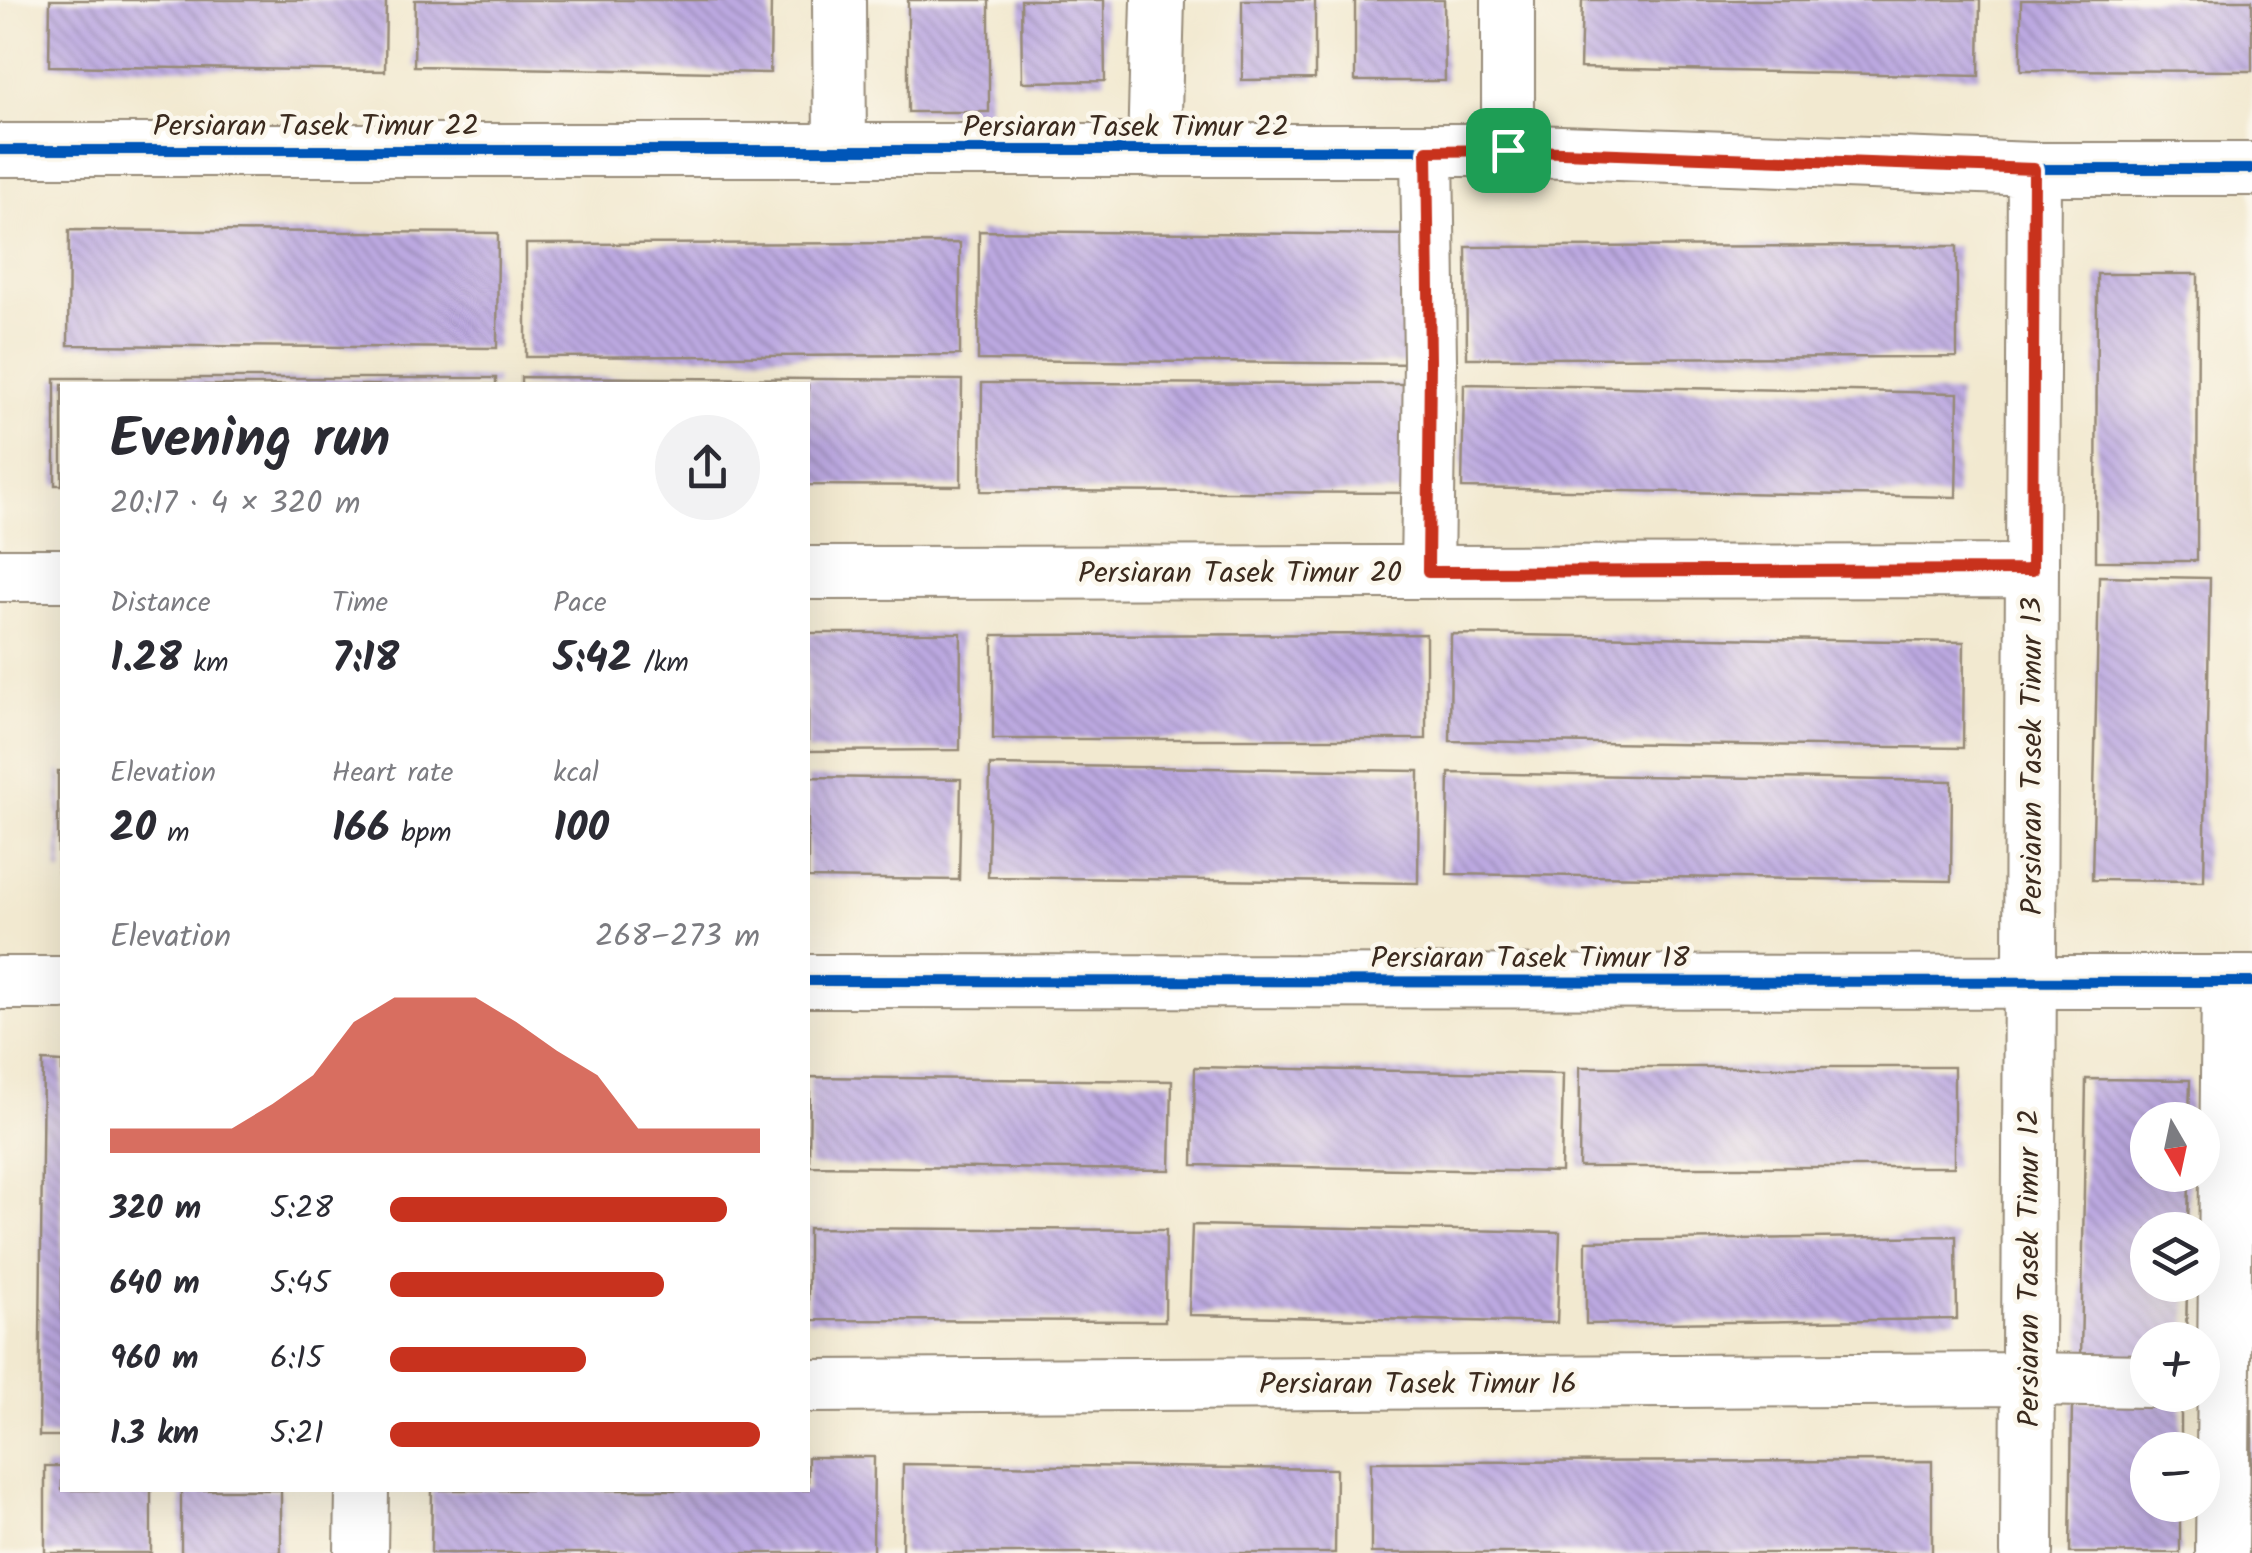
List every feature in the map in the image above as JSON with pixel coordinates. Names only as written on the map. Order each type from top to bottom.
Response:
[{"type":"street","points":[[839,0],[840,150]]},
{"type":"street","points":[[1154,151],[1158,0]]},
{"type":"street","points":[[1508,0],[1508,150]]},
{"type":"street","name":"Persiaran Tasek Timur 22","points":[[0,150],[1508,150],[2034,169],[2252,169]]},
{"type":"street","points":[[1427,151],[1428,572]]},
{"type":"street","name":"Persiaran Tasek Timur 13","points":[[2030,982],[2034,169]]},
{"type":"street","name":"Persiaran Tasek Timur 20","points":[[810,573],[2032,570]]},
{"type":"street","points":[[0,575],[60,575]]},
{"type":"street","name":"Persiaran Tasek Timur 18","points":[[810,981],[2240,982]]},
{"type":"street","name":"Persiaran Tasek Timur 12","points":[[2027,1553],[2030,982]]},
{"type":"street","points":[[2222,1553],[2240,982]]},
{"type":"street","points":[[0,983],[60,983]]},
{"type":"street","name":"Persiaran Tasek Timur 16","points":[[810,1386],[2130,1382]]},
{"type":"street","points":[[361,1553],[362,1492]]},
{"type":"building","points":[[50,0],[386,0],[385,71],[49,66]]},
{"type":"building","points":[[415,0],[771,0],[770,73],[414,66]]},
{"type":"building","points":[[908,0],[989,0],[989,112],[908,112]]},
{"type":"building","points":[[1021,0],[1104,0],[1105,81],[1022,82]]},
{"type":"building","points":[[1242,0],[1315,0],[1315,79],[1242,80]]},
{"type":"building","points":[[1355,0],[1444,0],[1445,81],[1355,81]]},
{"type":"building","points":[[1582,0],[1980,0],[1979,76],[1580,68]]},
{"type":"building","points":[[2021,0],[2252,0],[2252,71],[2021,70]]},
{"type":"building","points":[[69,230],[498,233],[497,348],[68,345]]},
{"type":"building","points":[[979,231],[1422,235],[1421,364],[978,360]]},
{"type":"building","points":[[960,243],[960,355],[526,357],[526,244]]},
{"type":"building","points":[[1957,246],[1957,357],[1467,358],[1466,247]]},
{"type":"building","points":[[2097,274],[2198,274],[2197,561],[2096,561]]},
{"type":"building","points":[[521,377],[962,380],[961,486],[810,485],[810,382],[521,382]]},
{"type":"building","points":[[55,378],[496,378],[496,382],[60,382],[60,485],[55,485]]},
{"type":"building","points":[[982,383],[1422,384],[1422,493],[981,491]]},
{"type":"building","points":[[1464,384],[1958,393],[1956,497],[1462,488]]},
{"type":"building","points":[[2099,576],[2210,578],[2204,881],[2092,880]]},
{"type":"building","points":[[810,633],[961,633],[960,750],[810,751]]},
{"type":"building","points":[[1426,634],[1426,739],[993,739],[993,635]]},
{"type":"building","points":[[1451,634],[1964,642],[1963,748],[1450,741]]},
{"type":"building","points":[[990,765],[1419,771],[1418,883],[988,877]]},
{"type":"building","points":[[58,771],[60,771],[60,872]]},
{"type":"building","points":[[1449,773],[1952,781],[1951,881],[1447,874]]},
{"type":"building","points":[[810,777],[961,779],[959,880],[810,878]]},
{"type":"building","points":[[43,1061],[60,1062],[60,1436],[39,1436]]},
{"type":"building","points":[[1195,1067],[1563,1074],[1561,1172],[1193,1165]]},
{"type":"building","points":[[1580,1067],[1954,1067],[1954,1167],[1579,1167]]},
{"type":"building","points":[[810,1077],[1172,1081],[1170,1170],[810,1166]]},
{"type":"building","points":[[2086,1079],[2190,1080],[2189,1102],[2130,1102],[2130,1192],[2189,1192],[2188,1212],[2130,1212],[2130,1302],[2187,1302],[2186,1322],[2130,1322],[2130,1359],[2081,1358]]},
{"type":"building","points":[[1192,1225],[1560,1232],[1557,1323],[1189,1315]]},
{"type":"building","points":[[810,1228],[1166,1230],[1165,1321],[810,1320]]},
{"type":"building","points":[[1956,1236],[1957,1319],[1586,1324],[1586,1241]]},
{"type":"building","points":[[2072,1402],[2130,1403],[2130,1412],[2181,1412],[2181,1432],[2130,1432],[2130,1522],[2180,1522],[2180,1553],[2070,1553]]},
{"type":"building","points":[[2234,1410],[2252,1410],[2252,1553],[2234,1553]]},
{"type":"building","points":[[810,1457],[874,1457],[873,1553],[431,1553],[432,1492],[810,1492]]},
{"type":"building","points":[[1932,1461],[1932,1553],[1371,1553],[1371,1462]]},
{"type":"building","points":[[903,1464],[1336,1469],[1335,1553],[902,1553]]},
{"type":"building","points":[[45,1466],[60,1466],[60,1492],[151,1492],[151,1553],[45,1553]]},
{"type":"building","points":[[181,1492],[281,1492],[281,1553],[181,1553]]},
{"type":"cycle path","points":[[0,150],[1508,150],[2034,169],[2252,169]]},
{"type":"cycle path","points":[[810,981],[2252,982]]},
{"type":"route","points":[[1508,150],[2034,169],[2032,570],[1428,572],[1427,151],[1508,150]]}]
